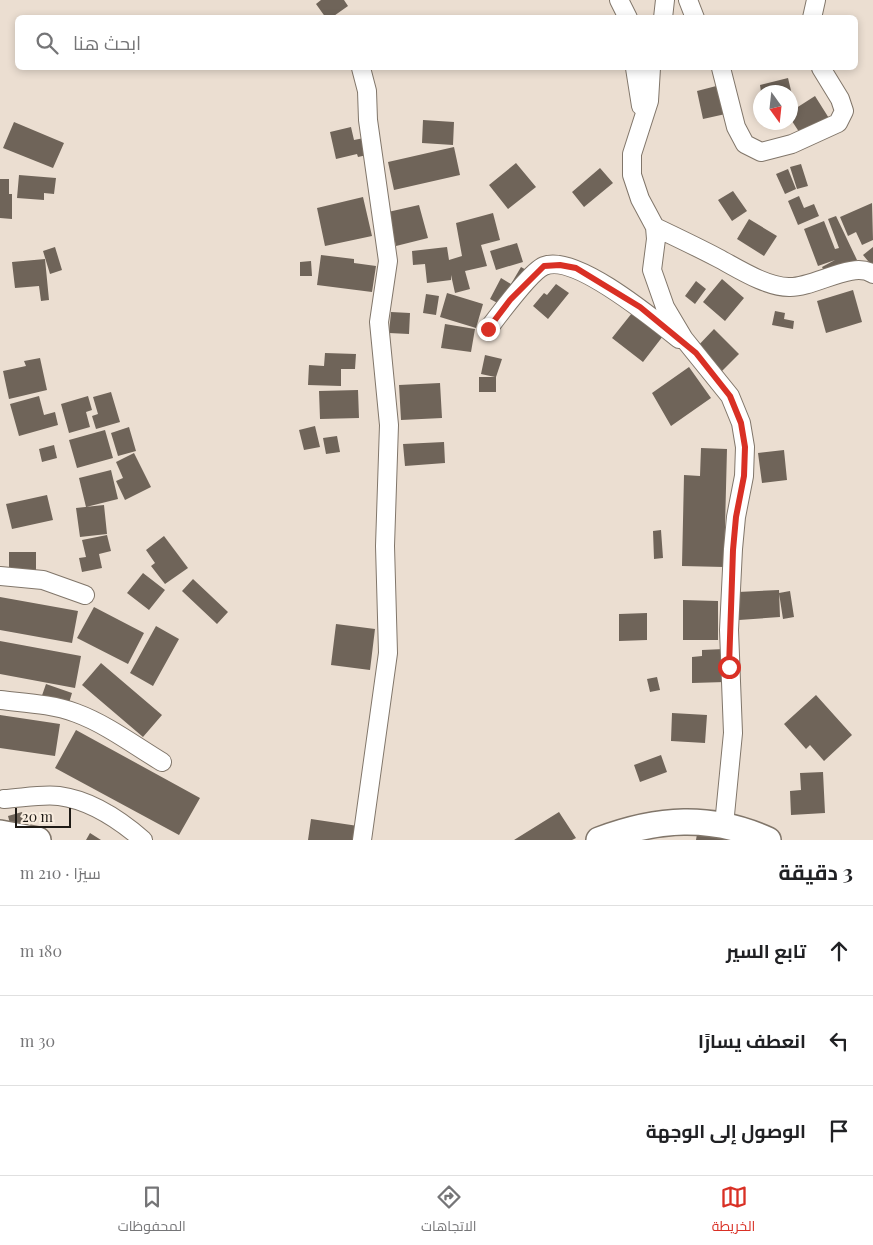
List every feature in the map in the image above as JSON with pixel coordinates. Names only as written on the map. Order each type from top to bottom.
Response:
[{"type":"main road","points":[[599,840],[656,823],[683,820],[746,830],[768,840]]},
{"type":"main road","points":[[0,833],[38,840]]},
{"type":"street","points":[[619,0],[626,15]]},
{"type":"street","points":[[663,15],[665,0]]},
{"type":"street","points":[[688,0],[694,15]]},
{"type":"street","points":[[813,15],[816,0]]},
{"type":"street","points":[[362,70],[367,92],[368,120],[388,261],[378,322],[389,425],[385,546],[388,653],[362,840]]},
{"type":"street","points":[[635,70],[644,121]]},
{"type":"street","points":[[651,70],[644,121],[632,154],[632,175],[640,199],[655,227],[656,239],[652,270],[656,289],[670,315],[696,353],[730,396],[741,423],[745,447],[744,476],[736,517],[733,550],[729,630],[734,733],[724,825]]},
{"type":"street","points":[[722,70],[736,128],[745,144],[761,152],[792,144],[838,123],[844,111],[840,99],[822,70]]},
{"type":"street","points":[[655,227],[748,274],[787,287],[810,285],[854,268],[868,270],[873,274]]},
{"type":"street","points":[[488,329],[510,300],[544,266],[560,265],[576,268],[640,307],[696,353]]},
{"type":"street","points":[[0,576],[43,580],[86,596]]},
{"type":"street","points":[[0,700],[41,705],[75,713],[101,725],[162,762]]},
{"type":"street","points":[[2,799],[57,796],[80,801],[103,812],[144,840]]},
{"type":"building","points":[[321,0],[344,0],[348,6],[335,15],[324,15],[316,4]]},
{"type":"building","points":[[788,78],[790,85],[760,85]]},
{"type":"building","points":[[724,84],[730,113],[703,119],[697,91]]},
{"type":"building","points":[[815,96],[832,123],[805,141],[798,130],[798,107]]},
{"type":"building","points":[[423,120],[454,122],[453,145],[422,143]]},
{"type":"building","points":[[14,122],[64,143],[53,168],[3,148]]},
{"type":"building","points":[[351,127],[354,140],[364,138],[367,155],[358,157],[357,154],[336,159],[330,132]]},
{"type":"building","points":[[454,147],[460,175],[394,190],[388,162]]},
{"type":"building","points":[[516,163],[536,187],[508,209],[489,185]]},
{"type":"building","points":[[801,164],[808,186],[797,189],[790,167]]},
{"type":"building","points":[[600,168],[613,183],[584,207],[572,192]]},
{"type":"building","points":[[788,169],[796,189],[785,194],[776,174]]},
{"type":"building","points":[[19,175],[56,178],[54,194],[44,193],[44,200],[17,198]]},
{"type":"building","points":[[0,179],[9,179],[9,194],[12,194],[12,219],[0,218]]},
{"type":"building","points":[[733,191],[747,211],[732,221],[718,200]]},
{"type":"building","points":[[799,196],[804,208],[814,204],[819,216],[798,225],[788,201]]},
{"type":"building","points":[[363,197],[372,236],[325,246],[317,208]]},
{"type":"building","points":[[872,203],[873,240],[862,245],[856,232],[848,236],[840,217]]},
{"type":"building","points":[[419,205],[428,238],[396,246],[388,212]]},
{"type":"building","points":[[493,213],[500,240],[481,245],[487,266],[465,271],[470,289],[455,293],[451,275],[451,280],[427,283],[425,264],[413,265],[412,251],[447,247],[449,260],[462,256],[456,223]]},
{"type":"building","points":[[836,216],[857,260],[825,273],[822,267],[835,260],[818,266],[804,229],[824,221],[835,249],[839,248],[828,219]]},
{"type":"building","points":[[749,219],[777,236],[764,256],[737,239]]},
{"type":"building","points":[[517,243],[523,262],[496,270],[490,251]]},
{"type":"building","points":[[55,247],[62,270],[50,274],[43,251]]},
{"type":"building","points":[[873,247],[873,267],[863,255]]},
{"type":"building","points":[[321,255],[354,259],[354,263],[376,266],[372,292],[317,285]]},
{"type":"building","points":[[45,259],[49,300],[41,301],[39,286],[15,288],[12,262]]},
{"type":"building","points":[[311,261],[312,276],[300,276],[300,262]]},
{"type":"building","points":[[521,267],[528,271],[507,308],[490,299],[501,278],[511,284]]},
{"type":"building","points":[[722,279],[744,298],[725,321],[703,302]]},
{"type":"building","points":[[696,281],[706,289],[695,304],[685,296]]},
{"type":"building","points":[[556,284],[569,293],[548,319],[533,306],[544,293],[547,295]]},
{"type":"building","points":[[853,290],[862,322],[826,333],[817,301]]},
{"type":"building","points":[[447,293],[483,304],[476,328],[440,317]]},
{"type":"building","points":[[426,294],[439,296],[436,315],[423,313]]},
{"type":"building","points":[[775,311],[785,313],[784,319],[794,321],[793,329],[772,325]]},
{"type":"building","points":[[391,312],[410,313],[409,334],[389,333]]},
{"type":"building","points":[[632,313],[663,336],[643,362],[612,338]]},
{"type":"building","points":[[445,324],[475,329],[471,352],[441,348]]},
{"type":"building","points":[[714,329],[739,354],[719,374],[694,350]]},
{"type":"building","points":[[325,353],[356,354],[355,369],[341,369],[341,386],[308,385],[309,365],[324,366]]},
{"type":"building","points":[[485,355],[502,359],[496,377],[496,392],[479,392],[479,377],[495,377],[481,374]]},
{"type":"building","points":[[40,358],[47,390],[9,399],[3,371],[26,366],[24,361]]},
{"type":"building","points":[[689,367],[711,398],[671,426],[652,393]]},
{"type":"building","points":[[440,383],[442,418],[401,420],[399,385]]},
{"type":"building","points":[[358,390],[359,418],[320,419],[319,391]]},
{"type":"building","points":[[111,392],[120,422],[96,429],[92,416],[98,414],[93,397]]},
{"type":"building","points":[[39,396],[44,415],[55,412],[58,425],[19,436],[10,404]]},
{"type":"building","points":[[88,396],[92,410],[86,412],[90,427],[69,433],[61,404]]},
{"type":"building","points":[[315,426],[320,447],[304,450],[299,430]]},
{"type":"building","points":[[129,427],[136,451],[118,456],[111,433]]},
{"type":"building","points":[[105,430],[113,458],[77,468],[69,440]]},
{"type":"building","points":[[337,436],[340,452],[326,454],[323,438]]},
{"type":"building","points":[[444,442],[445,463],[405,466],[403,444]]},
{"type":"building","points":[[54,445],[57,458],[42,462],[39,449]]},
{"type":"building","points":[[701,448],[727,449],[724,567],[682,566],[684,475],[700,476]]},
{"type":"building","points":[[784,450],[787,480],[762,483],[758,453]]},
{"type":"building","points":[[134,453],[151,487],[125,500],[116,481],[123,478],[116,462]]},
{"type":"building","points":[[111,470],[118,499],[86,507],[79,478]]},
{"type":"building","points":[[47,495],[53,520],[12,529],[6,504]]},
{"type":"building","points":[[104,505],[107,534],[80,537],[76,508]]},
{"type":"building","points":[[661,530],[663,558],[654,559],[653,531]]},
{"type":"building","points":[[107,535],[111,551],[99,554],[102,568],[82,572],[79,558],[86,557],[82,540]]},
{"type":"building","points":[[164,536],[188,568],[165,584],[151,566],[155,563],[146,550]]},
{"type":"building","points":[[9,552],[36,552],[36,576],[9,576]]},
{"type":"building","points":[[143,573],[165,590],[149,610],[127,593]]},
{"type":"building","points":[[193,579],[228,612],[217,624],[182,591]]},
{"type":"building","points":[[779,590],[780,617],[739,620],[738,592]]},
{"type":"building","points":[[790,591],[794,617],[783,619],[779,593]]},
{"type":"building","points":[[0,597],[78,611],[72,643],[0,630]]},
{"type":"building","points":[[683,600],[718,601],[718,640],[683,640]]},
{"type":"building","points":[[94,607],[144,633],[128,664],[77,638]]},
{"type":"building","points":[[647,613],[647,640],[619,641],[619,614]]},
{"type":"building","points":[[336,624],[375,629],[370,670],[331,665]]},
{"type":"building","points":[[156,626],[179,639],[153,686],[130,673]]},
{"type":"building","points":[[0,641],[81,656],[75,688],[0,674]]},
{"type":"building","points":[[724,649],[725,682],[692,683],[692,657],[702,656],[702,650]]},
{"type":"building","points":[[101,663],[162,715],[143,737],[82,685]]},
{"type":"building","points":[[657,677],[660,690],[650,692],[647,679]]},
{"type":"building","points":[[46,684],[72,693],[66,713],[39,704]]},
{"type":"building","points":[[816,695],[852,735],[824,761],[810,745],[806,749],[784,724]]},
{"type":"building","points":[[672,713],[707,715],[705,743],[671,741]]},
{"type":"building","points":[[0,715],[60,724],[55,756],[0,748]]},
{"type":"building","points":[[76,730],[200,798],[179,835],[55,768]]},
{"type":"building","points":[[661,755],[667,772],[640,782],[634,765]]},
{"type":"building","points":[[823,772],[825,813],[791,815],[790,791],[801,790],[800,773]]},
{"type":"building","points":[[22,812],[27,832],[13,835],[8,816]]},
{"type":"building","points":[[559,812],[576,838],[572,840],[514,840]]},
{"type":"building","points":[[311,819],[358,826],[356,840],[308,840]]},
{"type":"building","points":[[90,833],[101,840],[86,840]]},
{"type":"building","points":[[697,834],[724,837],[724,840],[696,840]]},
{"type":"route","points":[[488,329],[510,300],[544,266],[560,265],[576,268],[640,307],[696,353],[730,396],[741,423],[745,447],[744,476],[736,517],[733,550],[729,667]]}]
